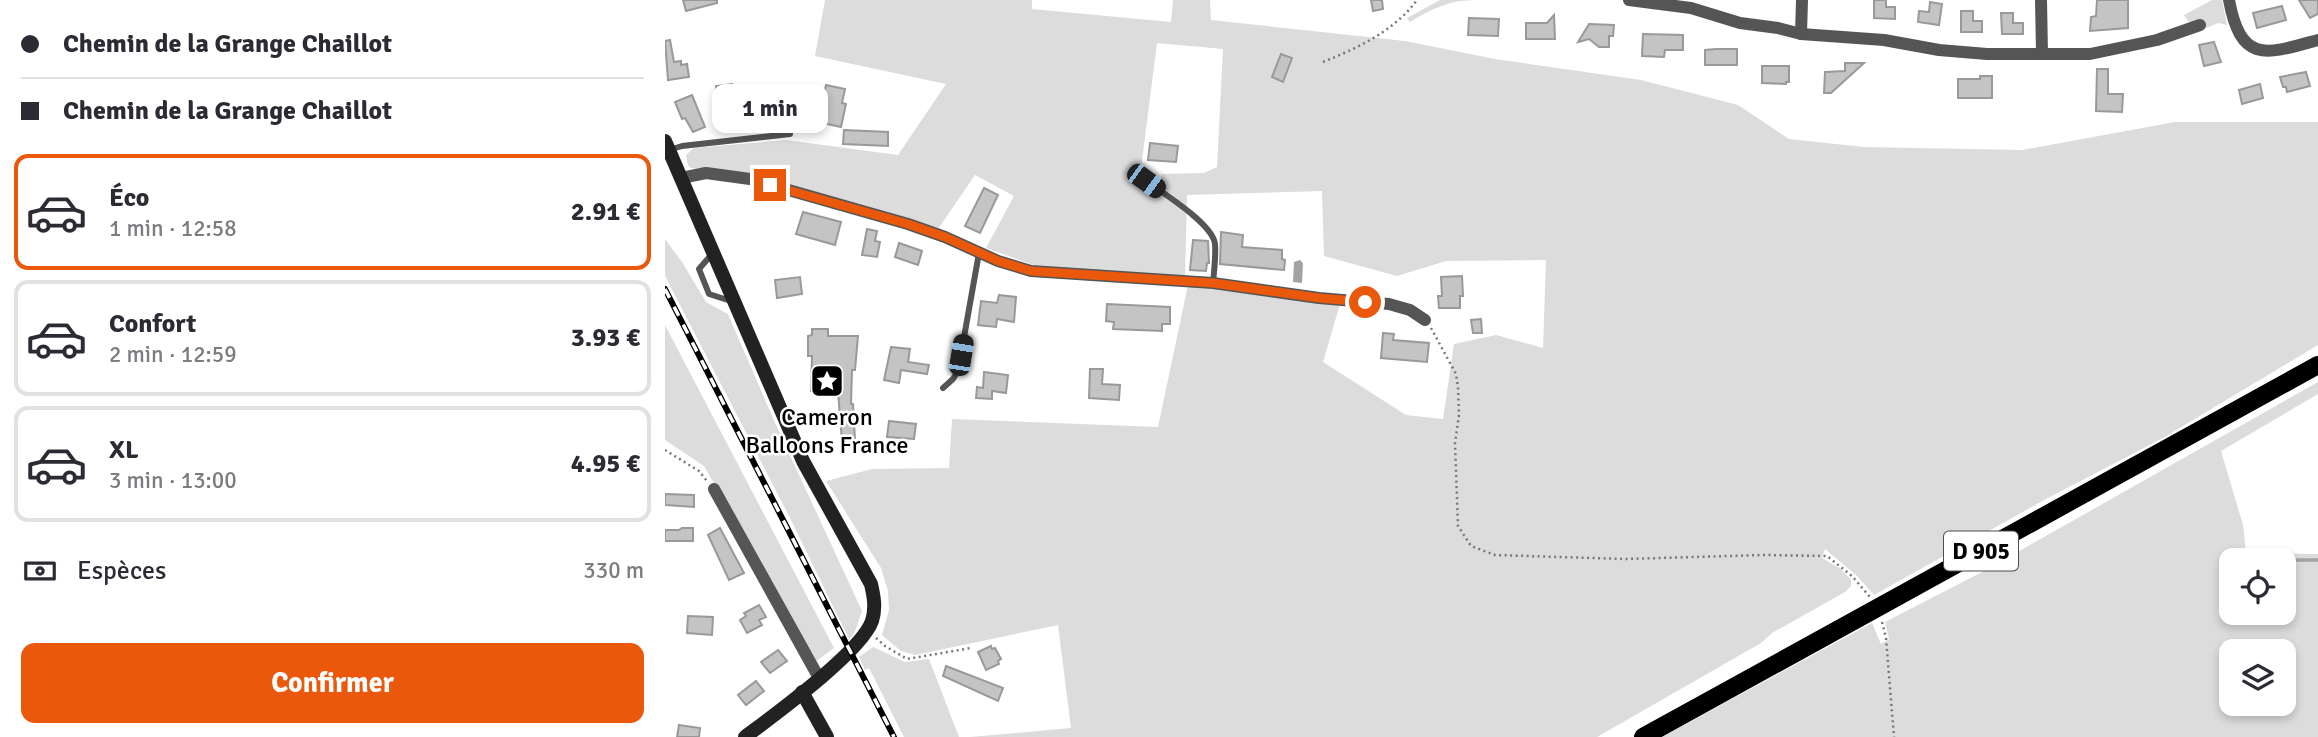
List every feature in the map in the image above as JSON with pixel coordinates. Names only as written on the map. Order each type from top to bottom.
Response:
[{"type":"main road","points":[[667,146],[803,461],[871,584],[875,604],[868,630],[855,645],[819,678],[745,737]]},
{"type":"main road","name":"D 905","points":[[1643,737],[2318,365]]},
{"type":"main road","points":[[802,692],[827,737]]},
{"type":"street","points":[[1629,0],[1691,8],[1740,23],[1801,34],[1884,40],[1963,53],[2090,54],[2157,40],[2200,25]]},
{"type":"street","points":[[1801,34],[1802,0]]},
{"type":"street","points":[[2041,0],[2042,53]]},
{"type":"street","points":[[2229,0],[2238,32],[2247,43],[2261,51],[2276,52],[2318,40]]},
{"type":"street","points":[[681,178],[706,173],[750,179],[908,224],[1017,267],[1045,273],[1213,283],[1319,298],[1389,304],[1410,310],[1425,320]]},
{"type":"street","points":[[714,489],[819,678]]},
{"type":"lane","points":[[667,146],[790,134]]},
{"type":"lane","points":[[1146,181],[1183,207],[1213,237],[1213,283]]},
{"type":"lane","points":[[943,388],[958,371],[979,253]]},
{"type":"path","points":[[1323,62],[1367,42],[1405,16],[1417,0]]},
{"type":"path","points":[[1425,320],[1455,374],[1458,387],[1459,415],[1455,443],[1458,526],[1471,546],[1495,555],[1625,559],[1826,556],[1853,576],[1876,609],[1886,638],[1894,737]]},
{"type":"path","points":[[665,450],[699,471],[714,489]]},
{"type":"path","points":[[868,630],[885,646],[907,659],[971,648]]},
{"type":"shaded area","points":[[825,0],[1032,0],[1032,9],[1171,22],[1173,0],[1210,0],[1211,20],[1405,41],[1495,59],[1641,80],[1738,105],[1789,139],[1864,147],[2022,150],[2175,122],[2318,122],[2318,345],[2163,438],[2046,499],[1874,595],[1856,575],[1825,549],[1822,558],[1841,569],[1851,580],[1851,586],[1845,592],[1597,737],[970,737],[1071,728],[1058,625],[915,655],[901,651],[882,635],[889,610],[888,591],[881,568],[826,481],[872,469],[949,468],[952,419],[1158,427],[1188,285],[1340,304],[1323,362],[1406,415],[1443,419],[1454,344],[1496,335],[1543,348],[1546,260],[1446,261],[1397,276],[1324,256],[1322,191],[1187,195],[1185,279],[1036,266],[986,248],[1014,196],[975,175],[938,229],[725,172],[691,168],[688,165],[686,155],[694,148],[786,140],[898,155],[946,84],[815,56]],"holes":[[[1157,43],[1223,49],[1217,167],[1204,173],[1162,174],[1159,194],[1139,184]]]},
{"type":"shaded area","points":[[1440,0],[1475,0],[1441,6],[1410,22],[1407,18]]},
{"type":"shaded area","points":[[2212,0],[2222,0],[2227,25],[2218,23],[2204,29],[2189,22],[2184,15]]},
{"type":"shaded area","points":[[665,239],[706,302],[728,314],[862,611],[854,634],[849,639],[665,276]]},
{"type":"shaded area","points":[[1300,260],[1303,263],[1302,283],[1293,282],[1294,262]]},
{"type":"shaded area","points":[[665,325],[834,648],[815,662],[704,466],[665,440]]},
{"type":"shaded area","points":[[2318,382],[2318,394],[2221,451],[2243,525],[2245,548],[2219,548],[2219,625],[2296,625],[2296,554],[2318,554],[2318,737],[1662,737],[1872,623],[1881,644],[1889,639],[1885,622],[1984,571]]},
{"type":"shaded area","points":[[873,647],[905,662],[929,659],[959,737],[904,737],[869,668],[865,670],[859,657]]},
{"type":"building","points":[[683,0],[717,0],[717,3],[686,11]]},
{"type":"building","points":[[1371,0],[1382,0],[1383,9],[1373,11]]},
{"type":"building","points":[[1874,0],[1886,0],[1886,7],[1895,7],[1895,19],[1874,18]]},
{"type":"building","points":[[2097,0],[2128,0],[2128,28],[2090,31],[2091,17],[2096,16]]},
{"type":"building","points":[[2299,0],[2318,0],[2318,14],[2310,18]]},
{"type":"building","points":[[1930,2],[1942,4],[1939,25],[1918,22],[1919,11],[1929,12]]},
{"type":"building","points":[[2282,6],[2286,20],[2257,28],[2253,13]]},
{"type":"building","points":[[1961,11],[1973,11],[1973,21],[1982,21],[1982,32],[1961,32]]},
{"type":"building","points":[[2001,13],[2013,13],[2013,23],[2023,23],[2023,34],[2002,34]]},
{"type":"building","points":[[1554,15],[1555,39],[1526,39],[1526,23],[1547,23]]},
{"type":"building","points":[[1469,18],[1499,19],[1498,36],[1468,35]]},
{"type":"building","points":[[1589,24],[1614,25],[1613,36],[1609,36],[1609,47],[1599,47],[1589,39],[1578,42]]},
{"type":"building","points":[[1643,34],[1683,35],[1683,50],[1665,50],[1664,57],[1642,56]]},
{"type":"building","points":[[670,40],[674,62],[687,64],[689,77],[668,80],[665,41]]},
{"type":"building","points":[[2214,42],[2221,62],[2204,66],[2199,45]]},
{"type":"building","points":[[1737,49],[1737,65],[1705,65],[1705,50]]},
{"type":"building","points":[[1281,54],[1292,58],[1283,82],[1272,77]]},
{"type":"building","points":[[1845,63],[1864,63],[1831,93],[1824,93],[1825,72],[1845,71]]},
{"type":"building","points":[[1762,66],[1789,66],[1789,82],[1762,83]]},
{"type":"building","points":[[2097,69],[2108,69],[2108,94],[2123,94],[2122,112],[2096,111]]},
{"type":"building","points":[[2306,72],[2310,86],[2287,92],[2280,77]]},
{"type":"building","points":[[1980,76],[1992,76],[1992,98],[1958,98],[1958,79],[1980,79]]},
{"type":"building","points":[[732,84],[738,125],[723,126],[722,105],[718,105],[716,86]]},
{"type":"building","points":[[2260,84],[2263,98],[2242,104],[2239,90]]},
{"type":"building","points":[[826,85],[845,89],[842,103],[846,104],[841,127],[818,122]]},
{"type":"building","points":[[692,95],[705,127],[693,132],[685,118],[682,119],[675,102]]},
{"type":"building","points":[[770,102],[794,104],[792,122],[768,120]]},
{"type":"building","points":[[844,130],[888,132],[888,146],[843,144]]},
{"type":"building","points":[[1150,143],[1178,146],[1176,162],[1148,160]]},
{"type":"building","points":[[984,188],[998,195],[980,233],[965,226]]},
{"type":"building","points":[[803,212],[841,222],[835,245],[796,234]]},
{"type":"building","points":[[867,229],[877,231],[875,241],[880,242],[877,257],[862,255]]},
{"type":"building","points":[[1221,232],[1243,235],[1242,247],[1282,250],[1284,270],[1220,264]]},
{"type":"building","points":[[1193,240],[1208,241],[1209,263],[1206,271],[1190,270]]},
{"type":"building","points":[[899,243],[922,251],[918,265],[895,257]]},
{"type":"building","points":[[1462,276],[1463,296],[1460,296],[1460,308],[1439,308],[1438,296],[1442,296],[1441,277]]},
{"type":"building","points":[[800,277],[802,294],[777,298],[775,280]]},
{"type":"building","points":[[999,295],[1016,297],[1014,322],[997,319],[996,327],[978,325],[981,301],[997,303]]},
{"type":"building","points":[[1107,304],[1170,307],[1170,324],[1162,324],[1162,331],[1113,329],[1114,322],[1106,321]]},
{"type":"building","points":[[1481,319],[1482,333],[1473,333],[1471,320]]},
{"type":"building","points":[[812,329],[828,329],[828,336],[858,336],[855,370],[852,370],[851,404],[855,440],[842,441],[838,392],[811,391],[812,356],[808,356],[808,336],[812,335]]},
{"type":"building","points":[[1383,333],[1394,334],[1393,340],[1429,343],[1427,362],[1381,358]]},
{"type":"building","points":[[891,347],[910,349],[908,362],[929,365],[927,374],[901,370],[899,383],[884,380]]},
{"type":"building","points":[[1090,369],[1103,369],[1102,384],[1120,385],[1119,400],[1089,398]]},
{"type":"building","points":[[984,372],[1008,375],[1006,393],[992,391],[992,399],[976,398],[977,387],[983,388]]},
{"type":"building","points":[[889,421],[916,424],[914,439],[887,437]]},
{"type":"building","points":[[665,494],[694,495],[694,507],[665,505]]},
{"type":"building","points":[[693,528],[693,541],[665,541],[665,530]]},
{"type":"building","points":[[720,528],[744,573],[729,580],[708,535]]},
{"type":"building","points":[[759,605],[766,617],[759,620],[762,625],[747,633],[740,620],[746,616],[744,613]]},
{"type":"building","points":[[688,616],[713,617],[712,635],[687,633]]},
{"type":"building","points":[[991,646],[1001,659],[999,664],[986,670],[978,652]]},
{"type":"building","points":[[778,650],[787,661],[770,673],[761,662]]},
{"type":"building","points":[[946,666],[1003,688],[998,701],[943,676]]},
{"type":"building","points":[[756,681],[764,691],[746,705],[738,695]]},
{"type":"building","points":[[679,725],[700,728],[699,737],[677,737]]},
{"type":"waterway","points":[[2296,560],[2318,560]]},
{"type":"railway","points":[[665,289],[894,737]]},
{"type":"place","name":"Cameron Balloons France","points":[[827,381]]},
{"type":"route","points":[[770,185],[908,224],[998,261],[1031,271],[1213,283],[1365,302]]}]
